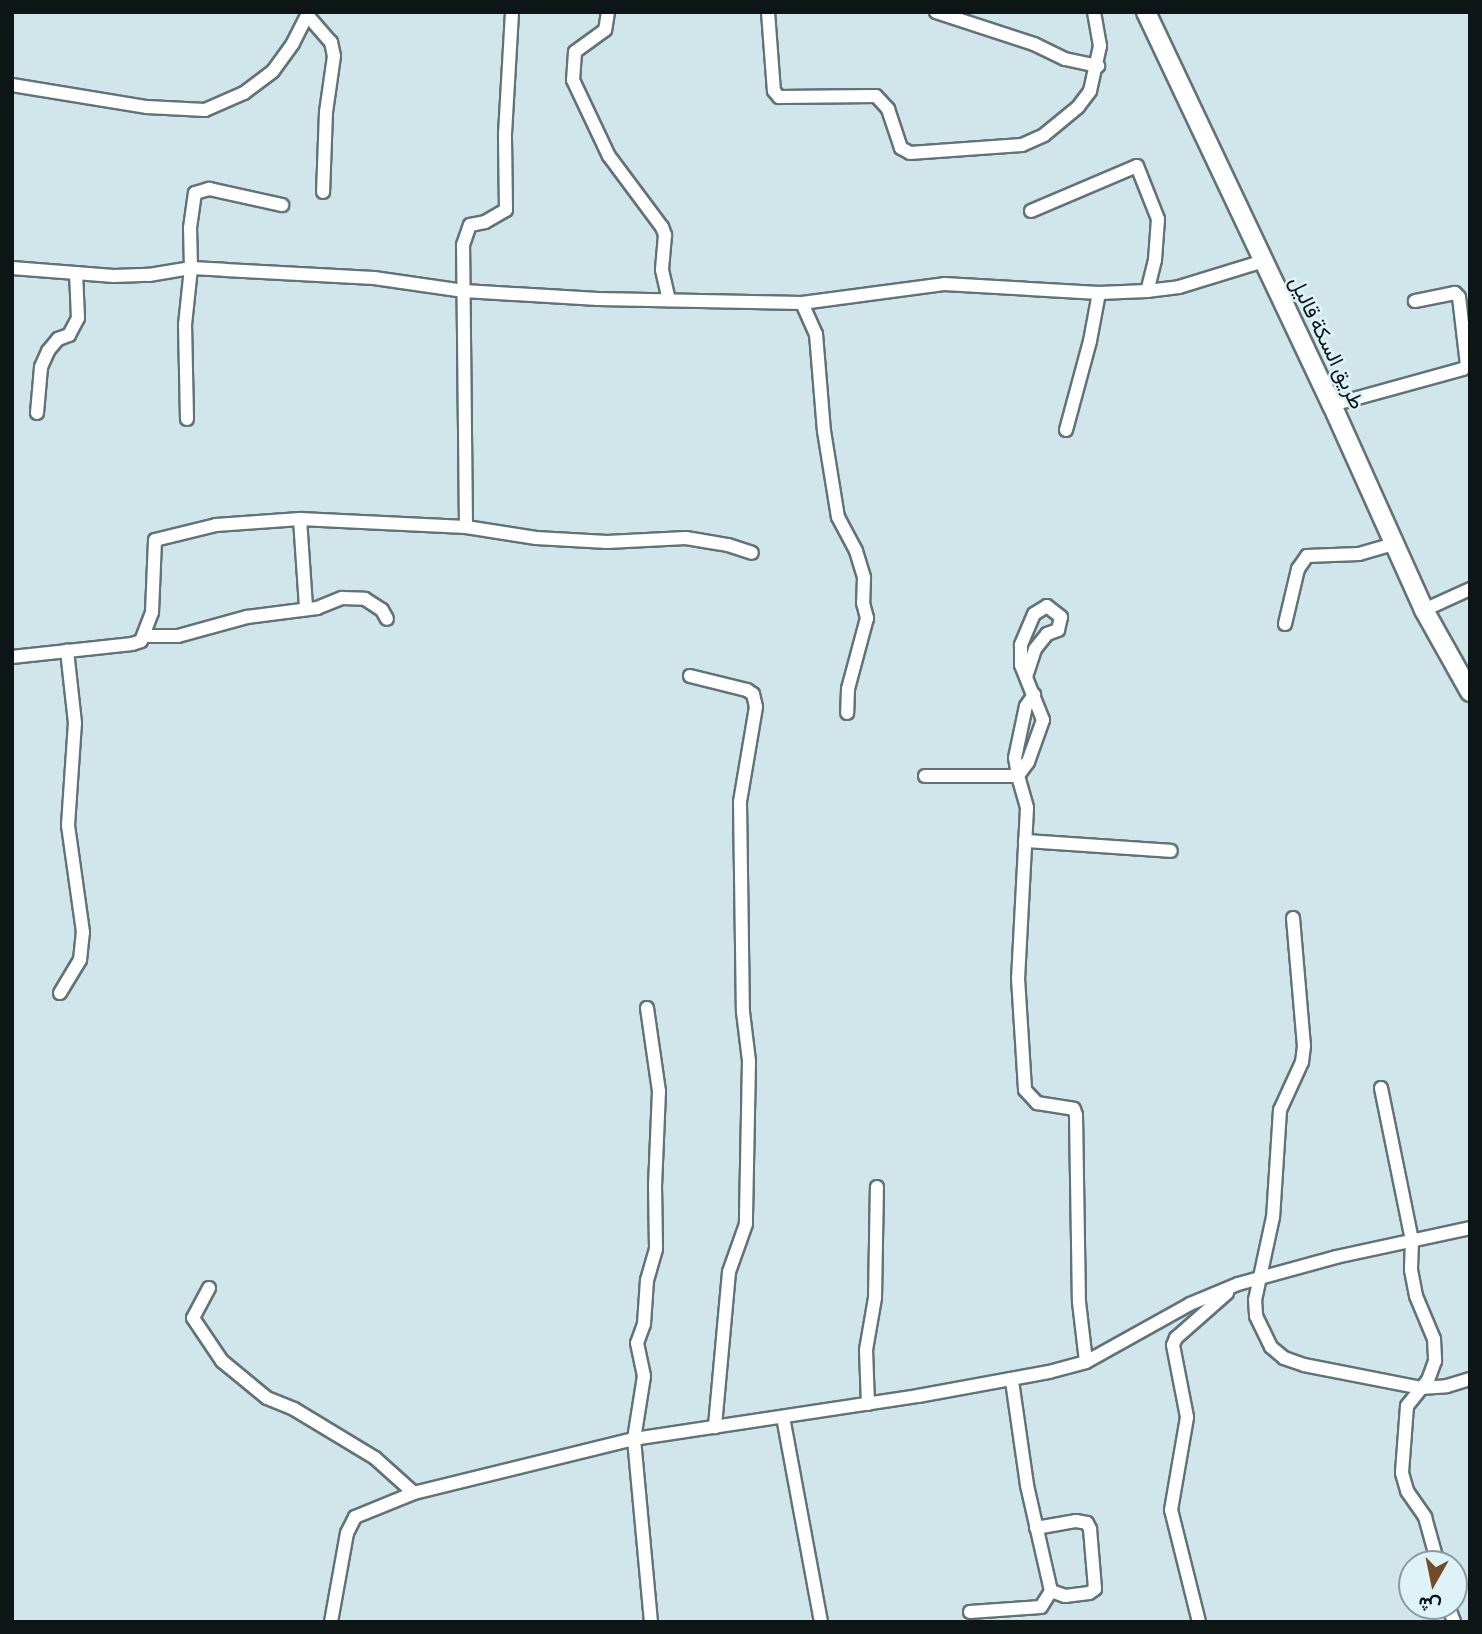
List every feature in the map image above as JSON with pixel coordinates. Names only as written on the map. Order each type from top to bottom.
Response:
[{"type":"main road","name":"طريق السكة قاليل","points":[[1146,12],[1261,262],[1332,405],[1423,610],[1470,692]]},
{"type":"street","points":[[466,527],[463,245],[470,225],[485,222],[506,210],[505,134],[512,12]]},
{"type":"street","points":[[608,12],[605,30],[575,52],[573,80],[609,156],[662,227],[665,235],[662,270],[669,300]]},
{"type":"street","points":[[768,12],[775,91],[779,97],[876,96],[888,109],[895,140],[901,148],[910,153],[1022,145],[1044,135],[1078,107],[1090,90],[1098,66],[1100,46],[1094,12]]},
{"type":"street","points":[[936,12],[1034,44],[1065,59],[1098,66]]},
{"type":"street","points":[[12,85],[114,103],[205,110],[244,93],[273,71],[309,14],[331,41],[334,55],[326,112],[323,192]]},
{"type":"street","points":[[1031,211],[1137,166],[1158,219],[1155,260],[1147,291]]},
{"type":"street","points":[[187,419],[186,325],[191,268],[190,228],[195,193],[209,189],[282,205]]},
{"type":"street","points":[[12,268],[149,275],[191,268],[374,278],[464,291],[802,303],[944,284],[1099,293],[1147,291],[1179,286],[1261,262]]},
{"type":"street","points":[[37,413],[41,368],[48,351],[58,339],[69,335],[78,318],[76,273]]},
{"type":"street","points":[[1066,430],[1090,341],[1099,293]]},
{"type":"street","points":[[1332,405],[1463,369],[1467,365],[1459,297],[1455,293],[1415,301]]},
{"type":"street","points":[[802,303],[816,334],[822,418],[838,517],[856,551],[864,578],[863,603],[867,618],[848,689],[847,713]]},
{"type":"street","points":[[300,519],[306,608]]},
{"type":"street","points":[[145,636],[152,612],[154,545],[158,537],[216,525],[300,519],[466,527],[607,542],[686,538],[727,545],[752,553]]},
{"type":"street","points":[[1285,624],[1298,569],[1307,556],[1359,554],[1393,544]]},
{"type":"street","points":[[1423,610],[1470,589]]},
{"type":"street","points":[[12,657],[132,645],[145,636],[178,636],[247,617],[354,597],[376,604],[387,619]]},
{"type":"street","points":[[1018,776],[1028,762],[1043,720],[1021,665],[1021,645],[1034,614],[1047,606],[1061,617],[1058,630],[1047,634],[1035,649],[1026,677]]},
{"type":"street","points":[[60,993],[80,960],[83,932],[68,825],[75,723],[67,650]]},
{"type":"street","points":[[690,676],[747,690],[756,701],[740,802],[743,1012],[749,1061],[746,1224],[729,1272],[715,1427]]},
{"type":"street","points":[[1034,695],[1026,706],[1015,758],[1027,808],[1018,951],[1023,1077],[1025,1090],[1037,1103],[1073,1110],[1076,1115],[1078,1276],[1086,1362]]},
{"type":"street","points":[[1023,727],[1043,720]]},
{"type":"street","points":[[925,776],[1018,776]]},
{"type":"street","points":[[1025,841],[1171,851]]},
{"type":"street","points":[[1293,918],[1304,1046],[1302,1062],[1280,1110],[1273,1217],[1255,1300],[1255,1316],[1271,1347],[1284,1358],[1355,1377],[1420,1388],[1447,1386],[1470,1379]]},
{"type":"street","points":[[647,1008],[659,1091],[655,1185],[656,1249],[647,1280],[644,1324],[637,1343],[644,1376],[634,1439],[651,1622]]},
{"type":"street","points":[[1381,1088],[1412,1240],[1411,1270],[1416,1296],[1434,1339],[1435,1361],[1407,1406],[1402,1473],[1407,1491],[1425,1517],[1434,1550]]},
{"type":"street","points":[[868,1404],[866,1350],[875,1298],[877,1186]]},
{"type":"street","points":[[331,1622],[346,1533],[355,1517],[414,1493],[634,1439],[1012,1381],[1086,1362],[1190,1304],[1238,1284],[1470,1228]]},
{"type":"street","points":[[1199,1622],[1182,1564],[1171,1510],[1187,1417],[1173,1345],[1188,1326],[1238,1284]]},
{"type":"street","points":[[209,1288],[194,1318],[222,1361],[267,1398],[294,1409],[375,1458],[414,1493]]},
{"type":"street","points":[[970,1612],[1041,1607],[1051,1591],[1036,1528],[1012,1381]]},
{"type":"street","points":[[783,1417],[821,1622]]},
{"type":"street","points":[[1036,1528],[1076,1521],[1087,1523],[1090,1529],[1096,1589],[1089,1594],[1065,1596],[1051,1591]]}]
